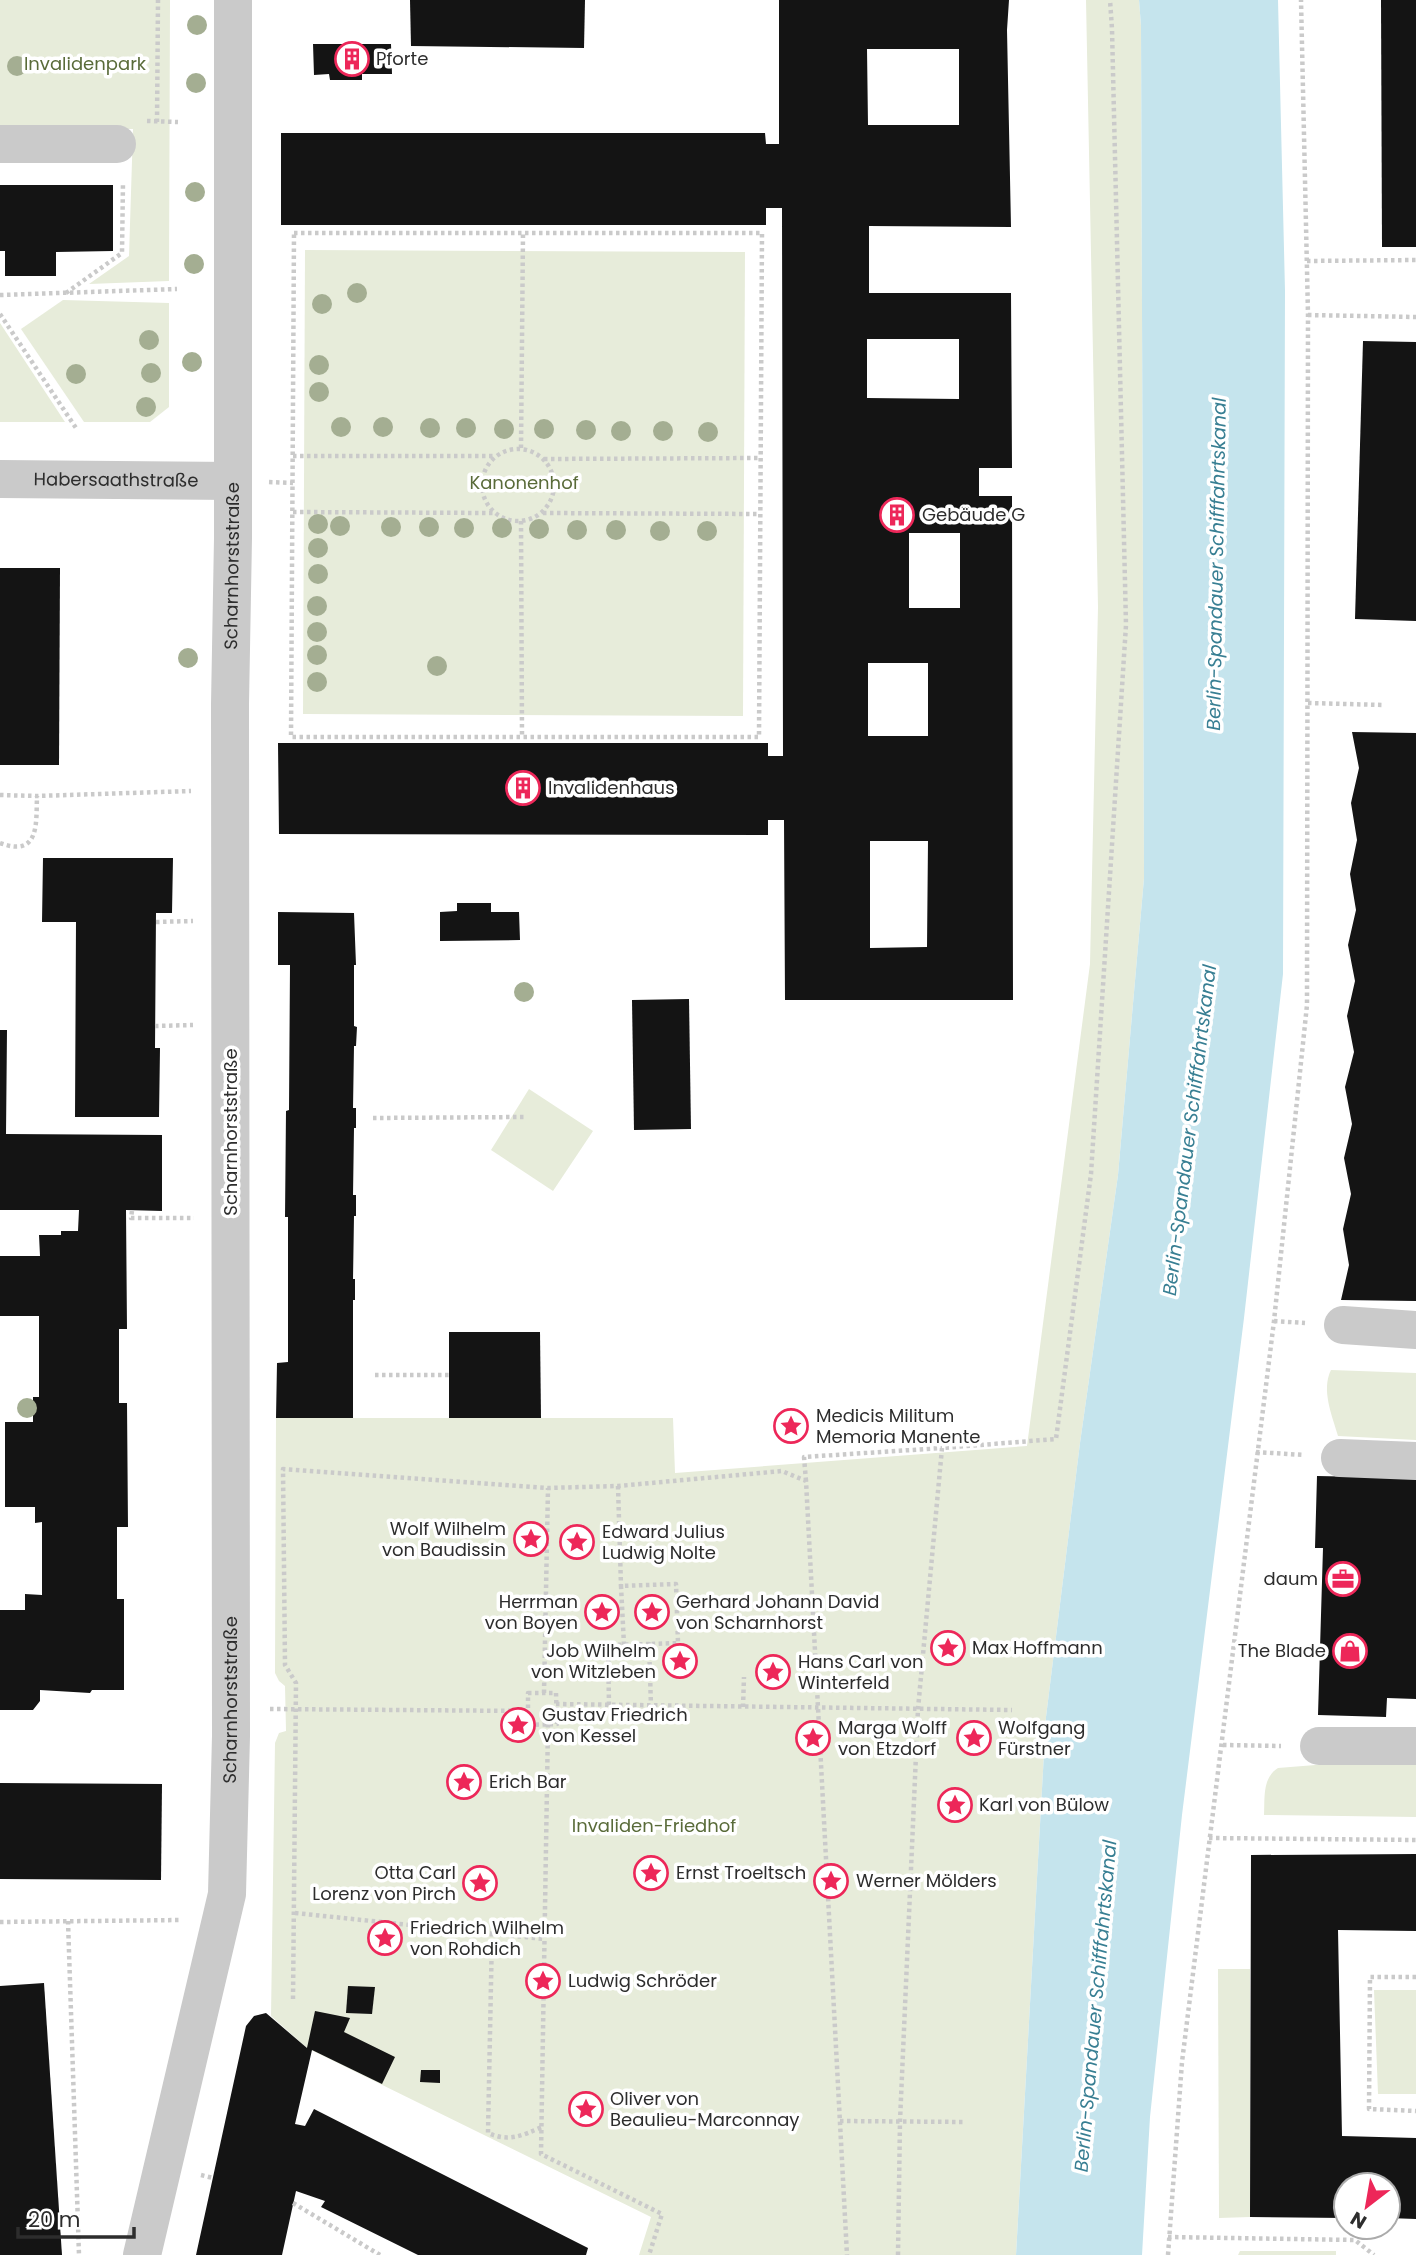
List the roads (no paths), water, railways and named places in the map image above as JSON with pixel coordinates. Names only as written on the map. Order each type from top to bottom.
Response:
[{"type":"street","name":"Scharnhorststraße","points":[[142,2255],[227,1894],[231,1736],[230,704],[251,482],[233,0]]},
{"type":"street","points":[[0,144],[120,159]]},
{"type":"street","name":"Habersaathstraße","points":[[0,479],[251,482]]},
{"type":"street","points":[[1343,1325],[1416,1330]]},
{"type":"street","points":[[1340,1458],[1416,1461]]},
{"type":"street","points":[[1319,1746],[1416,1746]]},
{"type":"water","name":"Berlin-Spandauer Schifffahrtskanal","points":[[1139,0],[1278,0],[1285,291],[1283,974],[1244,1318],[1182,1815],[1150,2117],[1142,2255],[1016,2255],[1046,1717],[1080,1443],[1118,1175],[1144,878]]},
{"type":"place","name":"Pforte","points":[[352,59]]},
{"type":"place","name":"Gebäude G","points":[[897,515]]},
{"type":"place","name":"Invalidenhaus","points":[[523,788]]},
{"type":"place","name":"Medicis Militum Memoria Manente","points":[[791,1426]]},
{"type":"place","name":"Wolf Wilhelm von Baudissin","points":[[531,1539]]},
{"type":"place","name":"Edward Julius Ludwig Nolte","points":[[577,1542]]},
{"type":"place","name":"daum","points":[[1343,1579]]},
{"type":"place","name":"Herrman von Boyen","points":[[602,1612]]},
{"type":"place","name":"Gerhard Johann David von Scharnhorst","points":[[652,1612]]},
{"type":"place","name":"Max Hoffmann","points":[[948,1648]]},
{"type":"place","name":"The Blade","points":[[1350,1651]]},
{"type":"place","name":"Job Wilhelm von Witzleben","points":[[680,1661]]},
{"type":"place","name":"Hans Carl von Winterfeld","points":[[773,1672]]},
{"type":"place","name":"Gustav Friedrich von Kessel","points":[[518,1725]]},
{"type":"place","name":"Marga Wolff von Etzdorf","points":[[813,1738]]},
{"type":"place","name":"Wolfgang Fürstner","points":[[974,1738]]},
{"type":"place","name":"Erich Bar","points":[[464,1782]]},
{"type":"place","name":"Karl von Bülow","points":[[955,1805]]},
{"type":"place","name":"Ernst Troeltsch","points":[[651,1873]]},
{"type":"place","name":"Werner Mölders","points":[[831,1881]]},
{"type":"place","name":"Otta Carl Lorenz von Pirch","points":[[480,1883]]},
{"type":"place","name":"Friedrich Wilhelm von Rohdich","points":[[385,1938]]},
{"type":"place","name":"Ludwig Schröder","points":[[543,1981]]},
{"type":"place","name":"Oliver von Beaulieu-Marconnay","points":[[586,2109]]},
{"type":"park label","name":"Invalidenpark","points":[[85,64]]},
{"type":"park label","name":"Kanonenhof","points":[[524,483]]},
{"type":"park label","name":"Invaliden-Friedhof","points":[[654,1826]]}]
